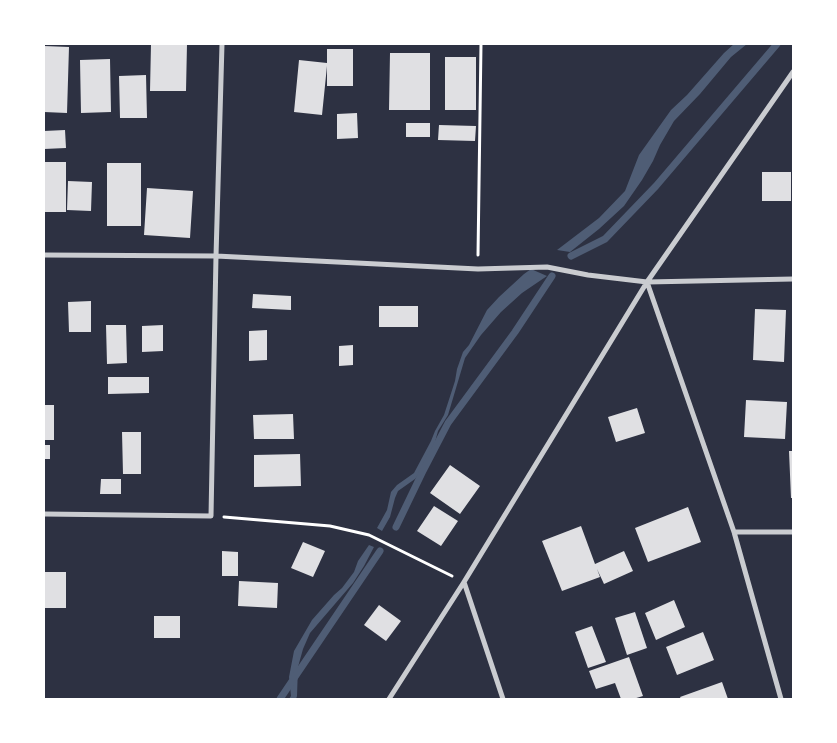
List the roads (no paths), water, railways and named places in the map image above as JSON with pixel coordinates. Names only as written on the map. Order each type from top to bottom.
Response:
[{"type":"street","points":[[44,514],[211,516],[222,44]]},
{"type":"street","points":[[389,699],[464,582],[647,282],[793,72]]},
{"type":"street","points":[[44,255],[216,256],[478,268],[547,267],[588,276],[647,282],[793,279]]},
{"type":"street","points":[[647,282],[734,532],[781,699]]},
{"type":"street","points":[[734,532],[793,532]]},
{"type":"street","points":[[464,582],[503,699]]},
{"type":"water","points":[[734,44],[747,44],[731,57],[674,121],[642,180],[624,206],[570,252],[557,250],[599,218],[625,191],[639,155],[671,110]]},
{"type":"water","points":[[531,269],[547,276],[522,293],[501,312],[481,335],[465,358],[448,415],[438,431],[435,442],[419,474],[398,491],[390,517],[382,531],[377,528],[387,510],[391,492],[397,485],[414,473],[444,415],[463,352],[469,345],[487,310]]},
{"type":"water","points":[[369,545],[374,547],[353,583],[310,633],[298,667],[297,696],[296,699],[289,699],[291,696],[289,677],[294,651],[312,620],[342,588],[354,572],[358,561]]},
{"type":"waterway","points":[[571,256],[605,239],[656,186],[777,44]]},
{"type":"waterway","points":[[396,527],[448,423],[515,332],[552,276]]},
{"type":"waterway","points":[[280,699],[380,551]]}]
